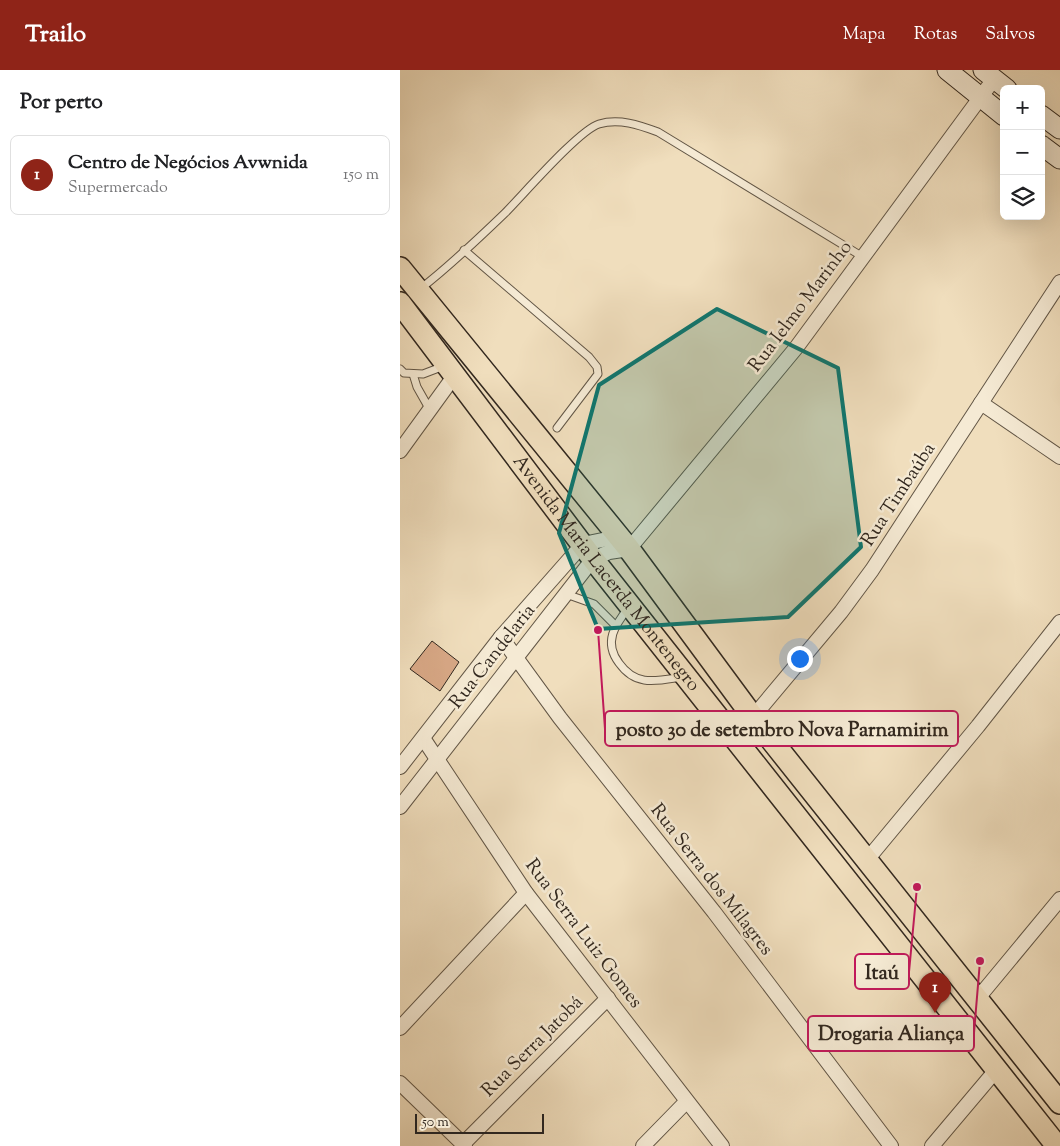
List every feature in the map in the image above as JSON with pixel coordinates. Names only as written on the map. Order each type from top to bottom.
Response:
[{"type":"main road","name":"Avenida Maria Lacerda Montenegro","points":[[400,268],[623,543],[753,717],[1060,1103]]},
{"type":"main road","points":[[403,310],[418,290]]},
{"type":"main road","name":"Avenida Maria Lacerda Montenegro","points":[[403,310],[451,370],[588,552],[1058,1146]]},
{"type":"street","points":[[946,70],[1000,113]]},
{"type":"street","name":"Rua Ielmo Marinho","points":[[623,543],[796,348],[994,79]]},
{"type":"street","points":[[1045,118],[1060,129]]},
{"type":"street","points":[[1045,148],[1060,159]]},
{"type":"street","name":"Rua Timbaúba","points":[[753,717],[840,612],[872,570],[1060,282]]},
{"type":"street","points":[[400,451],[430,410],[451,370]]},
{"type":"street","points":[[981,403],[1060,457]]},
{"type":"street","points":[[588,552],[609,552],[623,543]]},
{"type":"street","name":"Rua Candelaria","points":[[400,807],[566,594],[588,552]]},
{"type":"street","name":"Rua Candelaria","points":[[400,767],[501,637],[588,552]]},
{"type":"street","points":[[866,861],[978,726],[1060,622]]},
{"type":"street","name":"Rua Serra dos Milagres","points":[[501,637],[560,718],[714,912],[890,1146]]},
{"type":"street","name":"Rua Serra Luiz Gomes","points":[[423,738],[526,893],[686,1102],[722,1146]]},
{"type":"street","points":[[400,1028],[526,893]]},
{"type":"street","points":[[978,998],[1060,899]]},
{"type":"street","name":"Rua Serra Jatobá","points":[[464,1145],[608,998]]},
{"type":"street","points":[[932,1146],[997,1068]]},
{"type":"street","points":[[400,1083],[464,1145]]},
{"type":"street","points":[[643,1146],[686,1102]]},
{"type":"lane","points":[[418,290],[504,214],[580,136],[598,124],[619,122],[638,124],[658,132],[863,258]]},
{"type":"lane","points":[[464,250],[597,367],[598,374],[557,428]]},
{"type":"lane","points":[[400,369],[404,373],[413,374],[451,370]]},
{"type":"lane","points":[[413,374],[417,387],[430,410]]},
{"type":"lane","points":[[566,594],[594,604],[615,625]]},
{"type":"lane","points":[[630,605],[615,625],[610,644],[612,654],[627,674],[637,679],[649,681],[686,676]]},
{"type":"highlighted area","points":[[717,309],[838,368],[861,547],[788,617],[598,629],[559,533],[599,385]]},
{"type":"building","points":[[432,641],[459,662],[440,691],[410,669]]},
{"type":"place","name":"posto 30 de setembro Nova Parnamirim","points":[[598,630]]},
{"type":"place","name":"Itaú","points":[[917,887]]},
{"type":"place","name":"Drogaria Aliança","points":[[980,961]]},
{"type":"place","name":"Centro de Negócios Avwnida","points":[[935,1013]]}]
